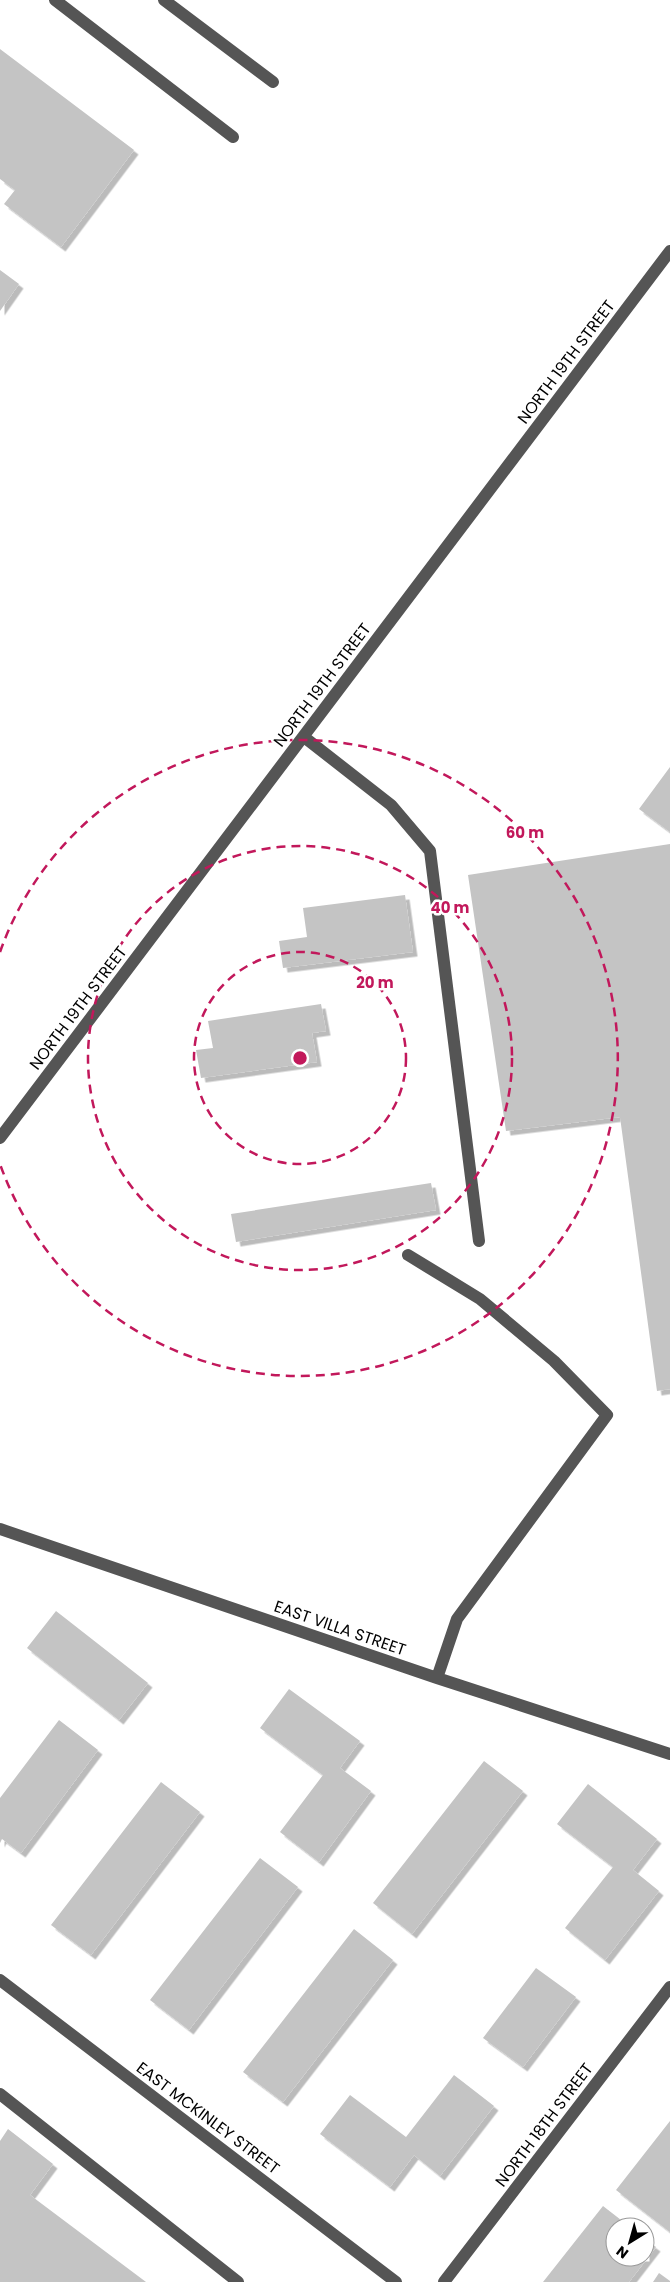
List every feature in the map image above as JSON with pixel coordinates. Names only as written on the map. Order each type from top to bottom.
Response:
[{"type":"street","points":[[55,0],[233,137]]},
{"type":"street","points":[[164,0],[273,82]]},
{"type":"street","name":"NORTH 19TH STREET","points":[[0,1138],[670,251]]},
{"type":"street","points":[[304,737],[391,805],[430,851],[479,1241]]},
{"type":"street","points":[[408,1255],[480,1299],[554,1361],[607,1416],[457,1619],[438,1678]]},
{"type":"street","name":"EAST VILLA STREET","points":[[0,1530],[670,1754]]},
{"type":"street","name":"EAST MCKINLEY STREET","points":[[0,1980],[396,2282]]},
{"type":"street","name":"NORTH 18TH STREET","points":[[444,2282],[670,1987]]},
{"type":"street","points":[[0,2094],[238,2282]]},
{"type":"building","points":[[0,49],[134,150],[61,247],[4,204],[15,190],[0,179]]},
{"type":"building","points":[[0,270],[19,284],[0,311]]},
{"type":"building","points":[[670,767],[670,832],[639,809]]},
{"type":"building","points":[[670,844],[670,1389],[657,1391],[620,1117],[506,1131],[468,875]]},
{"type":"building","points":[[405,895],[413,952],[283,968],[279,941],[307,937],[303,908]]},
{"type":"building","points":[[321,1004],[326,1031],[312,1033],[317,1062],[201,1078],[196,1050],[213,1048],[208,1021]]},
{"type":"building","points":[[431,1183],[436,1210],[236,1242],[231,1214]]},
{"type":"building","points":[[56,1611],[148,1683],[119,1720],[27,1648]]},
{"type":"building","points":[[289,1689],[360,1741],[340,1768],[371,1791],[319,1862],[280,1832],[323,1775],[260,1728]]},
{"type":"building","points":[[59,1720],[98,1750],[21,1853],[2,1839],[0,1843],[0,1798]]},
{"type":"building","points":[[484,1761],[523,1791],[412,1934],[373,1903]]},
{"type":"building","points":[[161,1782],[200,1812],[91,1955],[51,1925]]},
{"type":"building","points":[[588,1784],[657,1839],[633,1870],[659,1891],[605,1960],[565,1928],[613,1867],[557,1824]]},
{"type":"building","points":[[260,1858],[298,1887],[189,2030],[150,2000]]},
{"type":"building","points":[[354,1929],[393,1960],[283,2102],[243,2072]]},
{"type":"building","points":[[536,1968],[576,1997],[523,2067],[483,2038]]},
{"type":"building","points":[[454,2075],[494,2106],[440,2176],[414,2155],[390,2187],[320,2134],[350,2095],[406,2137]]},
{"type":"building","points":[[670,2121],[670,2232],[655,2220],[655,2217],[651,2217],[616,2190]]},
{"type":"building","points":[[8,2129],[53,2164],[30,2195],[146,2282],[0,2282],[0,2141]]},
{"type":"building","points":[[603,2206],[617,2217],[605,2217],[605,2267],[641,2267],[629,2282],[543,2282]]},
{"type":"building","points":[[659,2273],[670,2281],[670,2282],[653,2282]]}]
